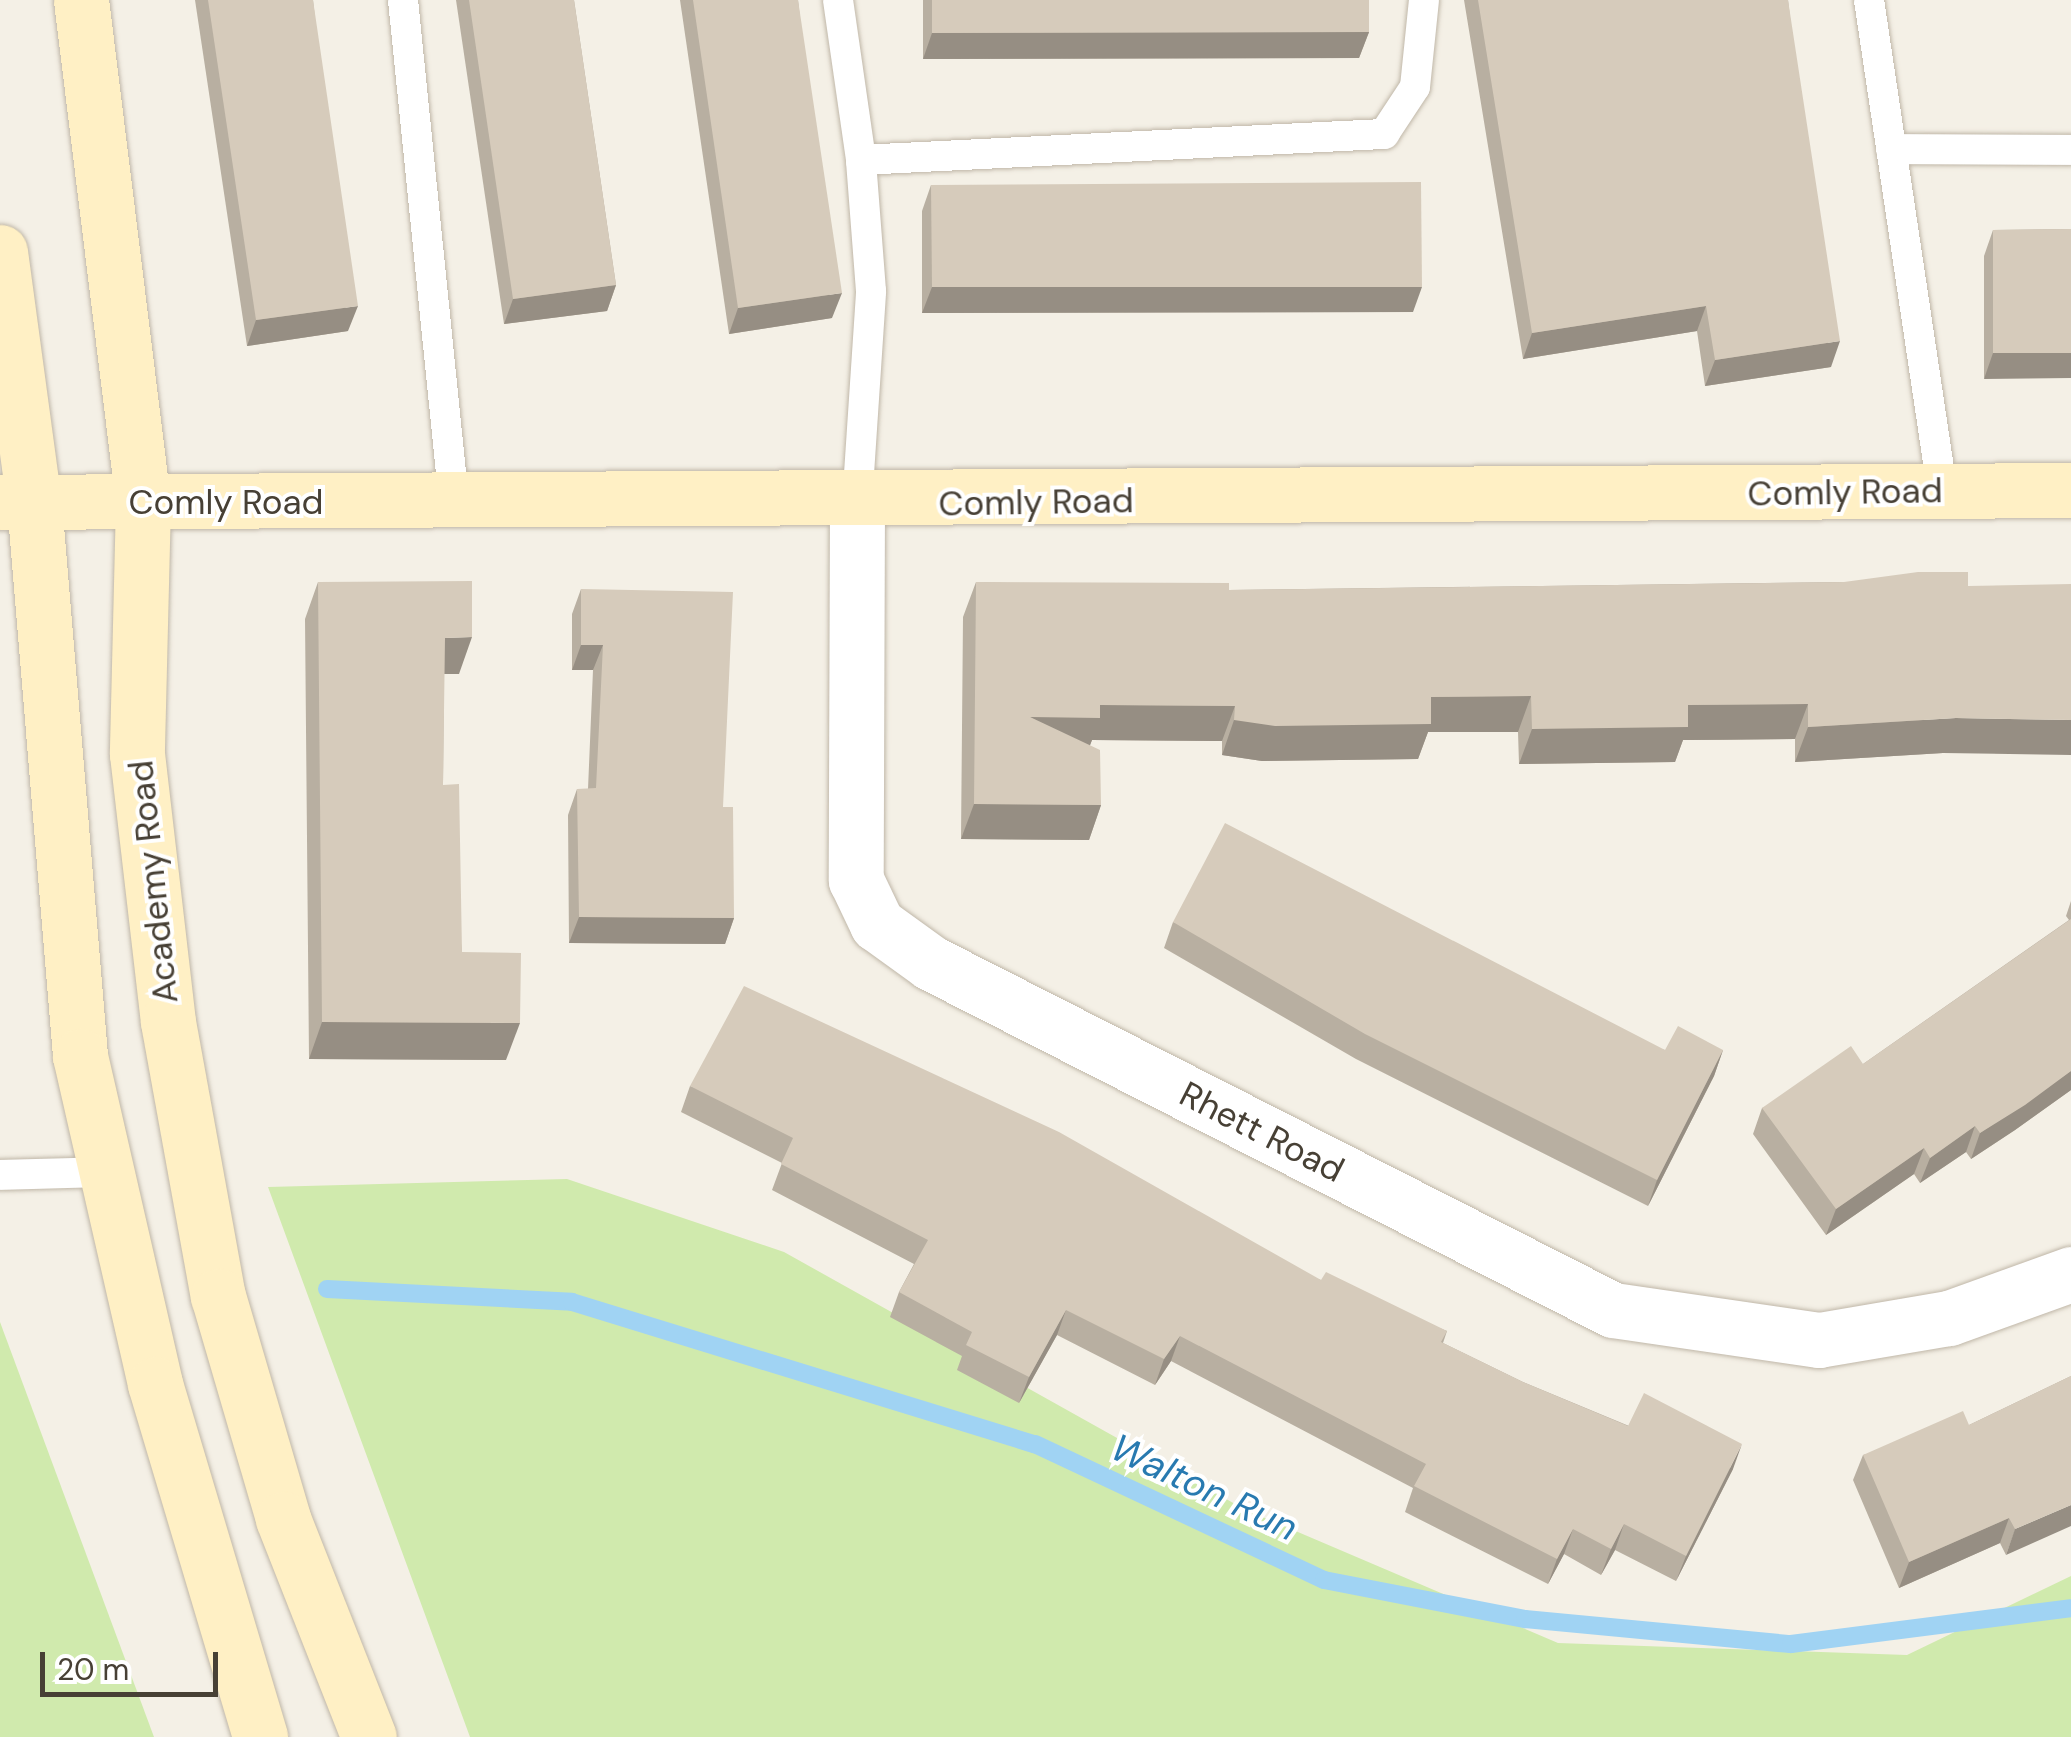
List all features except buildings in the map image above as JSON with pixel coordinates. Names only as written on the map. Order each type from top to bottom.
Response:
[{"type":"main road","name":"Academy Road","points":[[81,0],[143,502],[137,754],[168,1022],[218,1296],[283,1519],[369,1737]]},
{"type":"main road","points":[[0,252],[17,502],[80,1056],[155,1384],[260,1737]]},
{"type":"main road","name":"Comly Road","points":[[17,502],[857,504],[2071,490]]},
{"type":"street","name":"Rhett Road","points":[[857,504],[856,880],[876,924],[931,963],[1613,1310],[1819,1340],[1949,1318],[2071,1274]]},
{"type":"lane","points":[[403,0],[454,502]]},
{"type":"lane","points":[[838,0],[862,160],[871,291],[857,504]]},
{"type":"lane","points":[[862,160],[1384,134],[1415,87],[1424,0]]},
{"type":"lane","points":[[1869,0],[1942,491]]},
{"type":"lane","points":[[1891,149],[2071,150]]},
{"type":"lane","points":[[0,1176],[106,1172]]},
{"type":"green space","points":[[567,1179],[784,1252],[1244,1509],[1558,1643],[1907,1655],[2071,1576],[2071,1737],[470,1737],[268,1187]]},
{"type":"green space","points":[[0,1322],[154,1737],[0,1737]]},
{"type":"waterway","name":"Walton Run","points":[[327,1289],[572,1302],[1035,1444],[1324,1580],[1525,1619],[1791,1644],[2071,1608]]}]
